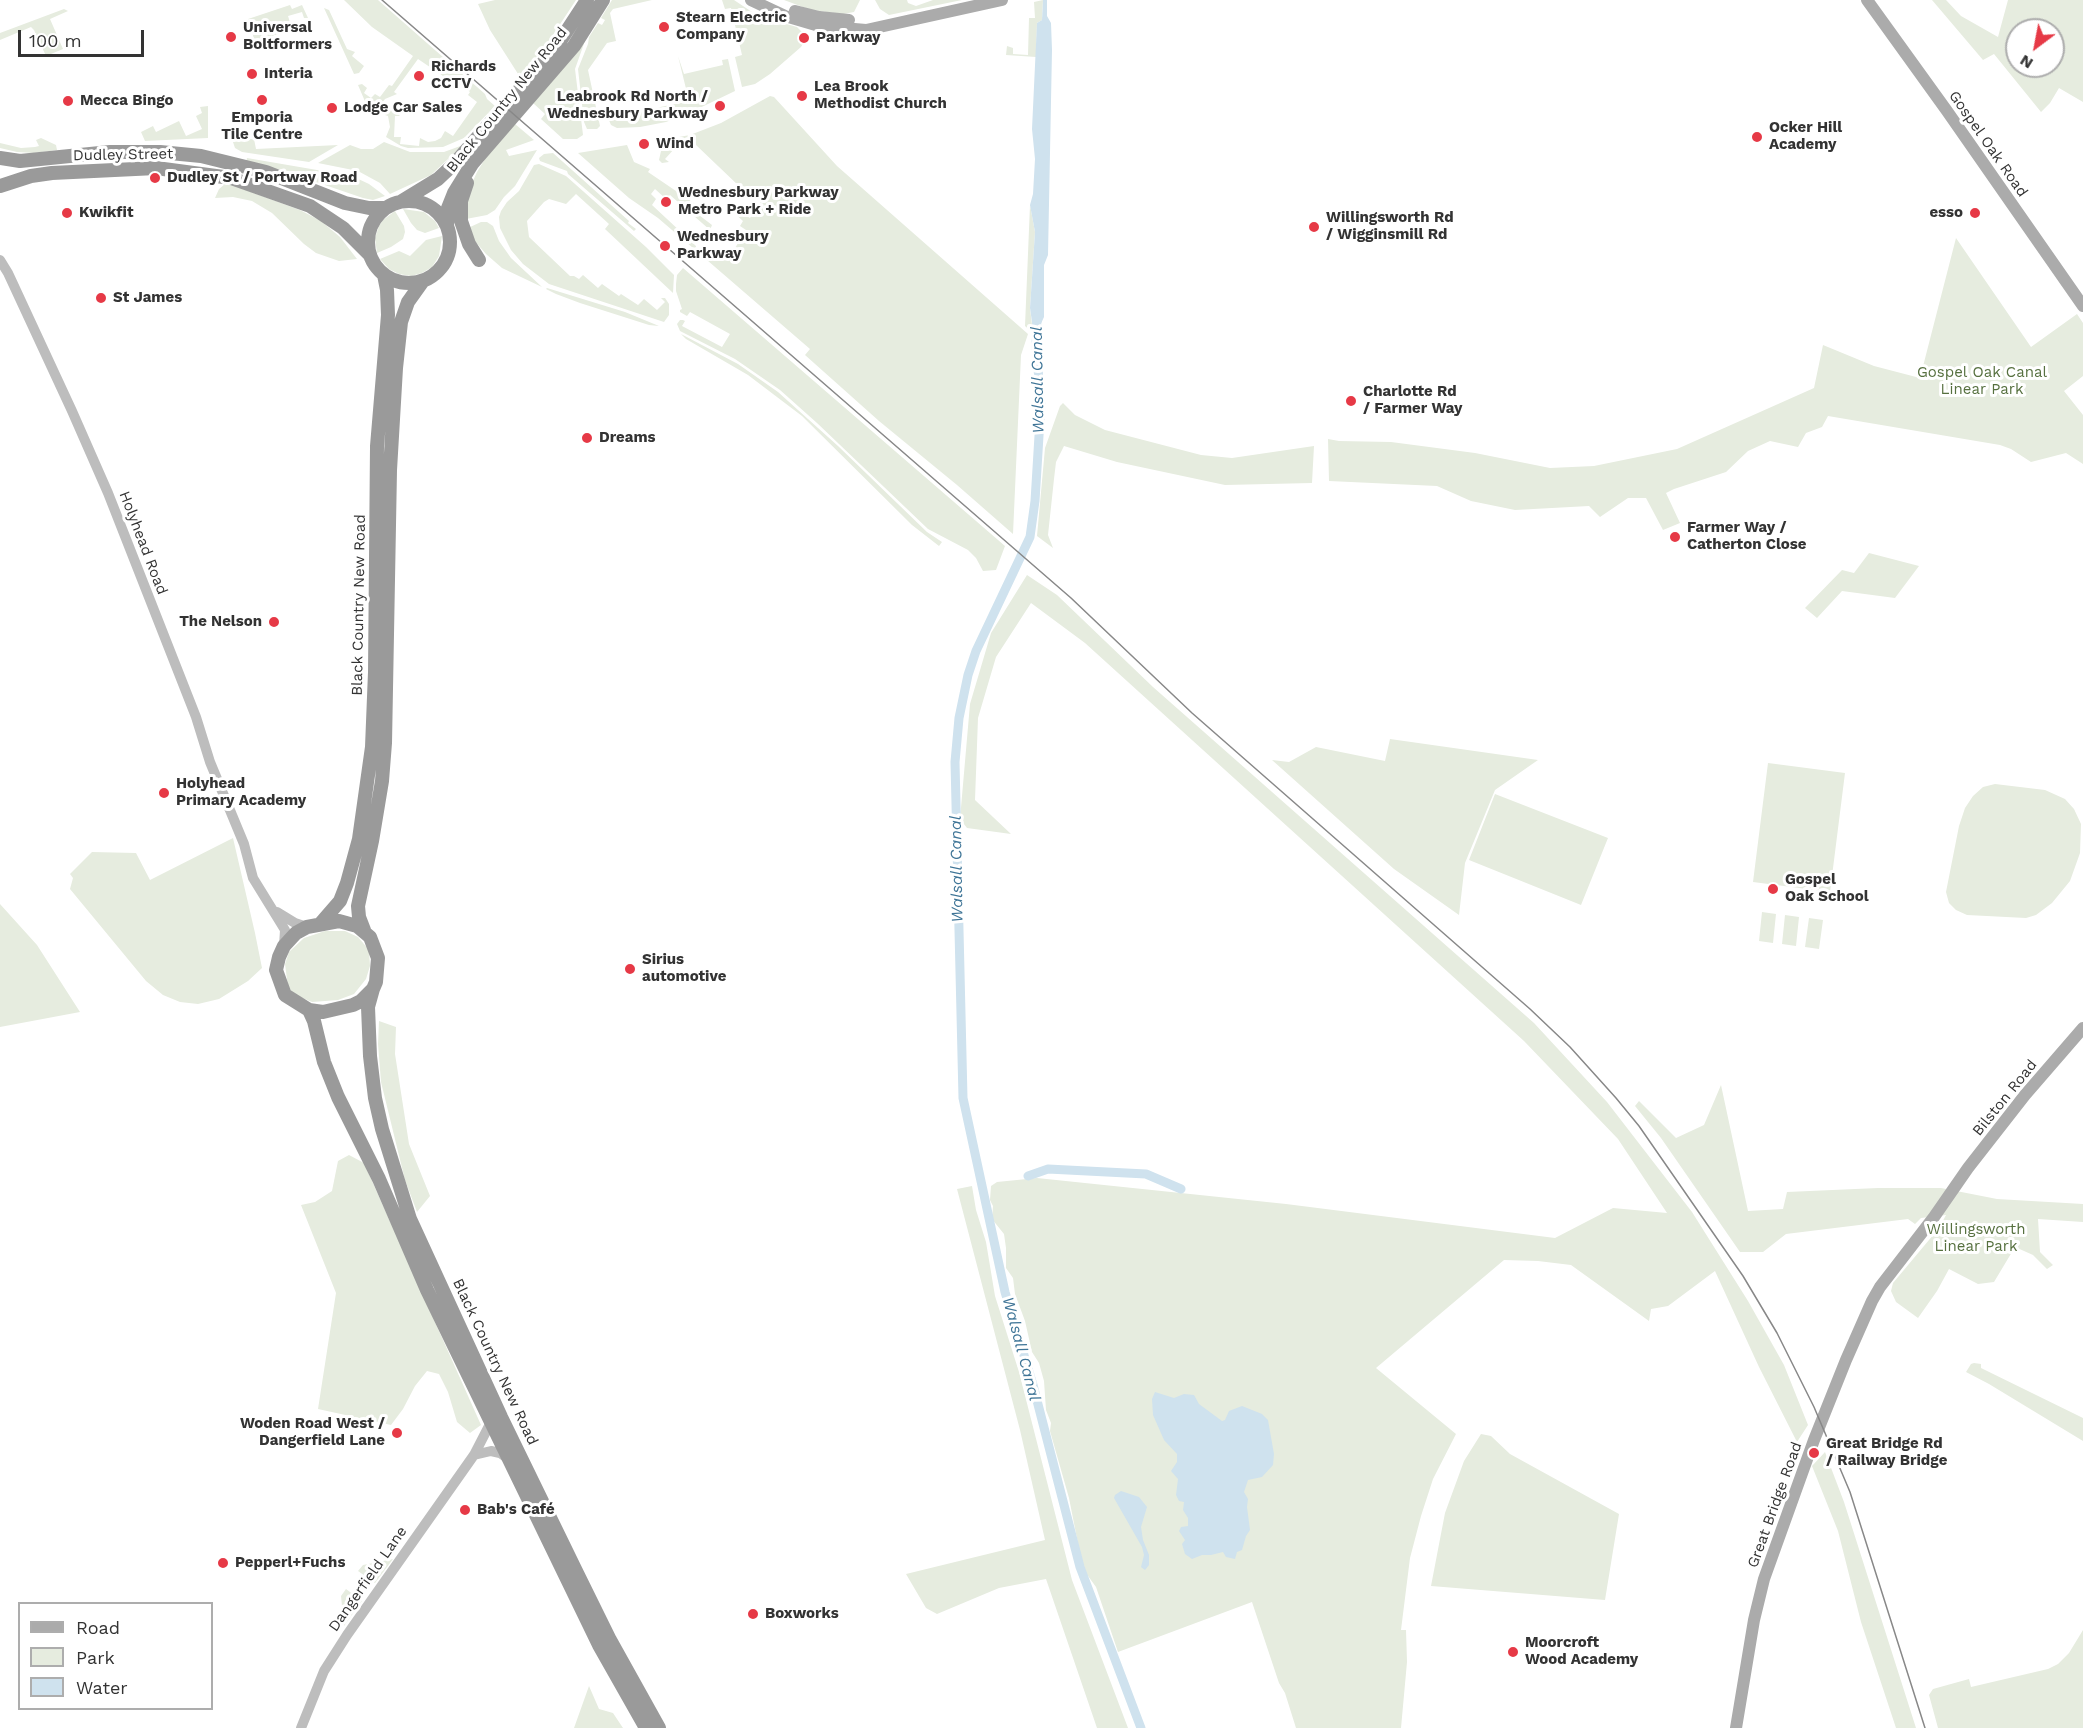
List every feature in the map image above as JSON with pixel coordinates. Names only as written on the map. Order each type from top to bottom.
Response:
[{"type":"highway","name":"Black Country New Road","points":[[394,204],[438,179],[453,164],[555,49],[587,0]]},
{"type":"highway","name":"Black Country New Road","points":[[455,227],[448,208],[454,193],[472,164],[573,46],[603,0]]},
{"type":"highway","name":"Dudley Street","points":[[0,158],[20,161],[110,152],[160,152],[201,156],[266,172],[345,203],[369,208],[394,204]]},
{"type":"highway","name":"Dudley Street","points":[[0,186],[31,176],[52,173],[156,168],[221,177],[310,206],[343,228],[371,258]]},
{"type":"highway","points":[[455,227],[447,258],[434,275],[423,281],[399,282],[384,275],[371,258],[368,245],[369,229],[374,219],[394,204],[420,202],[431,206],[455,227],[479,260]]},
{"type":"highway","name":"Black Country New Road","points":[[314,926],[340,901],[347,883],[359,839],[372,747],[377,446],[388,315],[384,275]]},
{"type":"highway","name":"Black Country New Road","points":[[364,930],[358,906],[374,831],[385,743],[390,470],[396,368],[402,322],[408,302],[423,281]]},
{"type":"highway","points":[[339,921],[364,930],[370,937],[378,958],[379,970],[373,989],[361,1001],[323,1012],[309,1011],[285,995],[276,970],[284,946],[296,933],[314,926],[339,921]]},
{"type":"highway","name":"Black Country New Road","points":[[373,989],[368,1007],[375,1098],[382,1129],[410,1219],[501,1417],[581,1581],[610,1640],[659,1728]]},
{"type":"highway","name":"Black Country New Road","points":[[309,1011],[324,1062],[338,1097],[379,1179],[428,1290],[599,1645],[646,1728]]},
{"type":"main road","points":[[752,0],[785,16],[819,26],[866,30],[1002,0]]},
{"type":"main road","points":[[767,0],[819,17],[895,24]]},
{"type":"main road","name":"Gospel Oak Road","points":[[1867,0],[2083,306]]},
{"type":"main road","name":"Bilston Road","points":[[1872,1301],[1952,1189],[2025,1095],[2083,1028]]},
{"type":"main road","name":"Great Bridge Road","points":[[1736,1728],[1754,1620],[1764,1579],[1814,1440],[1872,1301]]},
{"type":"street","name":"Holyhead Road","points":[[0,260],[72,411],[108,493],[196,717],[210,762],[259,875],[267,901],[285,930],[284,946]]},
{"type":"street","points":[[267,901],[295,923],[314,926]]},
{"type":"street","name":"Dangerfield Lane","points":[[301,1728],[324,1671],[474,1455],[491,1422]]},
{"type":"street","points":[[474,1455],[491,1451],[500,1453],[510,1460]]},
{"type":"green space","points":[[344,0],[378,0],[485,94],[495,106],[464,138],[443,147],[408,148],[401,146],[386,137],[390,127],[388,116],[385,115],[388,111],[394,110],[400,116],[395,116],[394,137],[401,137],[400,144],[419,146],[420,138],[428,142],[435,141],[441,138],[445,131],[453,136],[477,102],[468,95],[470,92],[418,59],[394,92],[397,94],[385,99],[379,107],[367,106],[358,85],[362,84],[367,88],[364,93],[371,98],[375,94],[380,97],[389,85],[392,86],[413,56],[372,27]]},
{"type":"green space","points":[[495,0],[576,0],[549,41],[520,77],[490,30],[478,4]]},
{"type":"green space","points":[[612,0],[652,0],[613,9],[610,13],[616,41],[607,43],[588,70],[600,126],[597,129],[587,129],[584,122],[578,69],[589,37],[598,23],[602,25],[605,20],[601,18]]},
{"type":"green space","points":[[722,0],[734,0],[758,16],[797,27],[803,33],[804,42],[770,74],[755,84],[742,87],[735,57],[742,55],[731,8],[725,9]]},
{"type":"green space","points":[[784,0],[860,0],[854,12],[843,14],[811,10]]},
{"type":"green space","points":[[875,0],[907,0],[908,3],[916,6],[933,0],[962,0],[889,15],[880,9]]},
{"type":"green space","points":[[1043,0],[1042,20],[1037,23],[1036,57],[1006,55],[1007,46],[1013,48],[1013,54],[1028,55],[1029,18],[1035,18],[1034,2]]},
{"type":"green space","points":[[1932,0],[1946,0],[1961,16],[1998,37],[2008,0],[2083,0],[2083,102],[2059,88],[2041,112],[2013,78],[2065,78],[2065,18],[2005,18],[2005,68],[1994,54],[1983,60]]},
{"type":"green space","points":[[290,5],[292,9],[302,5],[308,18],[304,18],[302,12],[288,16],[292,29],[255,42],[248,19]]},
{"type":"green space","points":[[324,8],[329,10],[347,49],[355,52],[352,56],[364,66],[359,73],[354,74]]},
{"type":"green space","points":[[64,9],[68,11],[50,19],[63,49],[46,56],[31,27],[0,40],[0,33]]},
{"type":"green space","points":[[586,38],[575,69],[583,135],[577,139],[563,139],[541,119],[545,114],[533,103]]},
{"type":"green space","points":[[678,56],[684,74],[723,65],[722,60],[728,59],[735,91],[666,122],[640,127],[617,128],[611,125],[608,118],[689,101]]},
{"type":"green space","points":[[770,96],[774,97],[837,166],[1028,334],[1021,355],[1013,534],[805,355],[810,349],[700,254],[698,250],[703,250],[719,260],[723,254],[729,258],[746,230],[740,226],[743,221],[733,212],[728,214],[735,209],[750,218],[761,201],[740,187],[696,145],[685,143],[675,148],[665,159],[669,162],[662,163],[659,160],[663,142],[721,123]]},
{"type":"green space","points":[[208,106],[208,138],[145,141],[141,132],[153,126],[156,132],[179,121],[186,136],[202,129],[196,116],[202,113],[200,107]]},
{"type":"green space","points":[[515,124],[534,140],[506,150],[509,156],[537,150],[515,186],[495,210],[487,215],[466,219],[467,194],[477,172],[488,154]]},
{"type":"green space","points":[[41,138],[56,145],[57,150],[34,153],[0,148],[0,143],[21,148],[35,147],[39,146],[36,140]]},
{"type":"green space","points":[[232,139],[254,139],[256,149],[338,145],[309,162],[242,152],[235,148]]},
{"type":"green space","points":[[384,142],[410,152],[444,152],[463,145],[431,175],[390,194],[380,183],[358,171],[318,163],[350,145],[361,149],[373,149]]},
{"type":"green space","points":[[627,145],[634,162],[650,169],[648,172],[701,208],[699,215],[712,225],[710,230],[670,195],[666,199],[655,189],[651,194],[656,199],[652,205],[696,248],[629,198],[578,153]]},
{"type":"green space","points":[[553,153],[636,229],[634,231],[567,171],[540,161],[539,158],[544,154]]},
{"type":"green space","points":[[247,158],[352,176],[369,184],[385,196],[373,200],[363,198],[278,169],[277,171],[246,162]]},
{"type":"green space","points":[[539,164],[566,176],[646,247],[674,275],[673,293],[605,229],[609,224],[576,194],[566,204],[549,199],[544,202],[527,221],[529,237],[570,276],[579,279],[583,275],[598,288],[602,284],[638,305],[644,299],[657,310],[665,302],[661,298],[665,298],[669,304],[669,315],[664,322],[549,284],[523,264],[511,250],[500,228],[499,217],[507,202],[519,191],[534,165]]},
{"type":"green space","points":[[225,184],[300,210],[321,221],[340,237],[357,259],[339,261],[316,253],[272,213],[252,201],[233,197],[215,198],[219,189]]},
{"type":"green space","points":[[1030,205],[1035,232],[1030,308],[1033,333],[1025,326]]},
{"type":"green space","points":[[403,209],[424,212],[435,221],[439,228],[425,233],[417,230]]},
{"type":"green space","points":[[395,211],[404,226],[403,239],[377,253],[375,238],[379,226]]},
{"type":"green space","points":[[481,222],[487,222],[493,226],[499,241],[511,258],[542,287],[502,268],[486,254],[473,239],[468,228]]},
{"type":"green space","points":[[442,236],[439,256],[432,267],[422,273],[411,276],[399,274],[389,269],[380,259],[399,251],[410,256],[426,240]]},
{"type":"green space","name":"Gospel Oak Canal Linear Park","points":[[1956,238],[2031,347],[2077,314],[2083,323],[2083,376],[2064,391],[2083,415],[2083,464],[2066,453],[2031,462],[2000,445],[1828,416],[1822,427],[1806,433],[1798,447],[1770,441],[1748,451],[1726,472],[1666,493],[1680,523],[1663,530],[1646,498],[1628,498],[1600,517],[1589,506],[1515,510],[1471,501],[1437,486],[1329,481],[1328,439],[1391,442],[1475,453],[1550,468],[1594,466],[1677,449],[1814,388],[1823,345],[1874,366],[1920,378]]},
{"type":"green space","points":[[683,268],[1005,546],[996,570],[983,571],[976,558],[968,550],[928,529],[780,390],[735,359],[680,331],[677,324],[683,320],[685,321],[682,326],[722,347],[730,334],[690,312],[687,316],[680,312],[682,309],[676,284],[677,275]]},
{"type":"green space","points":[[547,288],[625,312],[659,326],[649,325],[580,303]]},
{"type":"green space","points":[[681,334],[738,364],[778,392],[927,532],[942,542],[939,546],[912,525],[802,416],[748,375]]},
{"type":"green space","points":[[1063,403],[1075,415],[1105,430],[1201,455],[1232,458],[1314,446],[1312,483],[1225,485],[1117,462],[1064,446],[1056,462],[1054,479],[1048,535],[1053,548],[1037,536],[1045,448]]},
{"type":"green space","points":[[1869,553],[1919,566],[1895,598],[1842,591],[1817,618],[1805,608],[1842,570],[1854,573]]},
{"type":"green space","points":[[1027,575],[1057,595],[1153,687],[1534,1023],[1607,1102],[1692,1212],[1748,1301],[1784,1365],[1808,1425],[1797,1442],[1759,1367],[1715,1271],[1668,1306],[1651,1309],[1649,1321],[1571,1265],[1504,1260],[1376,1368],[1456,1434],[1433,1479],[1410,1558],[1401,1630],[1406,1630],[1407,1662],[1401,1728],[1296,1728],[1252,1602],[1118,1652],[1096,1587],[1083,1569],[1069,1498],[1050,1431],[1051,1423],[1046,1410],[1044,1381],[1039,1363],[1032,1352],[1025,1321],[1015,1294],[1013,1278],[1006,1268],[1004,1234],[992,1219],[991,1186],[997,1182],[1037,1178],[1286,1204],[1555,1238],[1613,1208],[1667,1213],[1618,1139],[1524,1041],[1085,643],[1031,603],[996,657],[978,718],[975,800],[1011,834],[967,828],[960,819],[970,704],[991,633]]},
{"type":"green space","points":[[1390,739],[1538,760],[1495,790],[1465,863],[1459,915],[1394,869],[1272,760],[1289,762],[1316,747],[1385,761]]},
{"type":"green space","points":[[1768,763],[1845,773],[1830,892],[1753,882]]},
{"type":"green space","points":[[1995,784],[2045,790],[2065,799],[2074,809],[2081,824],[2080,853],[2070,881],[2052,903],[2036,915],[2026,918],[1967,915],[1956,910],[1949,903],[1946,892],[1959,826],[1965,808],[1983,787]]},
{"type":"green space","points":[[1495,794],[1608,838],[1581,905],[1469,860]]},
{"type":"green space","points":[[233,838],[262,968],[248,981],[219,999],[198,1004],[180,1002],[163,995],[146,981],[70,889],[73,878],[70,874],[92,852],[136,853],[150,880]]},
{"type":"green space","points":[[0,904],[37,945],[80,1012],[0,1027]]},
{"type":"green space","points":[[1762,912],[1776,914],[1773,943],[1759,941]]},
{"type":"green space","points":[[1785,915],[1799,917],[1796,946],[1782,944]]},
{"type":"green space","points":[[1809,918],[1823,920],[1819,949],[1805,947]]},
{"type":"green space","points":[[325,931],[345,931],[358,937],[369,950],[370,966],[366,979],[354,994],[338,1000],[312,1002],[295,995],[288,987],[285,964],[289,952],[304,938]]},
{"type":"green space","points":[[379,1021],[396,1027],[395,1054],[409,1144],[430,1196],[417,1212],[405,1180],[381,1082]]},
{"type":"green space","name":"Willingsworth Linear Park","points":[[1721,1085],[1748,1211],[1783,1209],[1787,1192],[1941,1188],[1997,1199],[2083,1204],[2083,1222],[2038,1219],[2040,1252],[2053,1265],[2047,1269],[2033,1255],[2015,1247],[1994,1282],[1978,1284],[1949,1269],[1918,1318],[1896,1302],[1891,1291],[1893,1283],[1939,1228],[1946,1215],[1921,1218],[1915,1224],[1908,1219],[1786,1234],[1763,1252],[1740,1252],[1661,1138],[1635,1106],[1639,1101],[1676,1138],[1704,1125]]},
{"type":"green space","points":[[349,1155],[364,1163],[481,1425],[470,1433],[457,1422],[448,1392],[439,1374],[427,1371],[391,1425],[318,1409],[336,1293],[301,1205],[315,1202],[332,1191],[338,1161]]},
{"type":"green space","points":[[972,1186],[976,1210],[986,1242],[995,1296],[1019,1372],[1072,1580],[1128,1728],[1097,1728],[1046,1579],[999,1588],[937,1614],[926,1608],[906,1574],[1045,1540],[1020,1430],[957,1189]]},
{"type":"green space","points":[[1974,1363],[1981,1364],[1981,1368],[2083,1418],[2083,1441],[1966,1372]]},
{"type":"green space","points":[[1481,1434],[1491,1436],[1510,1454],[1619,1514],[1605,1600],[1431,1586],[1445,1513],[1464,1461]]},
{"type":"green space","points":[[1825,1452],[1844,1502],[1916,1728],[1896,1728],[1861,1622],[1838,1531],[1812,1466]]},
{"type":"green space","points":[[393,1559],[375,1583],[358,1571],[363,1565]]},
{"type":"green space","points":[[346,1589],[362,1601],[344,1626],[341,1596]]},
{"type":"green space","points":[[2083,1630],[2083,1728],[1938,1728],[1929,1695],[1933,1689],[1969,1679],[1971,1687],[2048,1669],[2058,1664],[2069,1653]]},
{"type":"green space","points":[[589,1686],[599,1709],[613,1713],[623,1728],[574,1728]]},
{"type":"water","points":[[1043,0],[1047,0],[1052,50],[1048,255],[1044,265],[1044,317],[1039,328],[1033,329],[1030,308],[1035,232],[1030,205],[1035,159],[1032,129],[1037,23],[1042,20]]},
{"type":"water","points":[[1155,1392],[1174,1398],[1184,1394],[1194,1395],[1199,1404],[1222,1421],[1225,1420],[1229,1411],[1242,1406],[1262,1414],[1268,1420],[1274,1454],[1273,1465],[1262,1477],[1248,1480],[1244,1492],[1248,1499],[1250,1530],[1242,1550],[1237,1552],[1235,1559],[1226,1557],[1223,1552],[1192,1559],[1185,1554],[1182,1544],[1185,1540],[1179,1531],[1181,1527],[1188,1526],[1188,1518],[1183,1510],[1184,1502],[1179,1501],[1176,1495],[1178,1479],[1171,1471],[1177,1462],[1177,1454],[1164,1440],[1153,1415],[1152,1399]]},
{"type":"water","points":[[1121,1491],[1139,1497],[1147,1507],[1141,1527],[1149,1555],[1149,1565],[1145,1570],[1141,1567],[1144,1555],[1142,1547],[1114,1498]]},
{"type":"waterway","name":"Walsall Canal","points":[[1037,317],[1036,346],[1041,403],[1035,501],[1030,537],[976,651],[968,675],[959,718],[955,762],[963,1098],[1005,1292],[1033,1385],[1080,1567],[1141,1728]]},
{"type":"waterway","points":[[1028,1176],[1048,1169],[1146,1174],[1181,1189]]},
{"type":"tram line","points":[[382,0],[1071,598],[1192,713],[1530,1009],[1570,1047],[1616,1098],[1639,1126],[1743,1276],[1777,1333],[1814,1407],[1850,1492],[1925,1728]]},
{"type":"place","name":"Stearn Electric Company","points":[[664,27]]},
{"type":"place","name":"Universal Boltformers","points":[[231,37]]},
{"type":"place","name":"Parkway","points":[[804,38]]},
{"type":"place","name":"Interia","points":[[252,74]]},
{"type":"place","name":"Richards CCTV","points":[[419,76]]},
{"type":"place","name":"Lea Brook Methodist Church","points":[[802,96]]},
{"type":"place","name":"Emporia Tile Centre","points":[[262,100]]},
{"type":"place","name":"Mecca Bingo","points":[[68,101]]},
{"type":"place","name":"Leabrook Rd North / Wednesbury Parkway","points":[[720,106]]},
{"type":"place","name":"Lodge Car Sales","points":[[332,108]]},
{"type":"place","name":"Ocker Hill Academy","points":[[1757,137]]},
{"type":"place","name":"Wind","points":[[644,144]]},
{"type":"place","name":"Dudley St / Portway Road","points":[[155,178]]},
{"type":"place","name":"Wednesbury Parkway Metro Park + Ride","points":[[666,202]]},
{"type":"place","name":"Kwikfit","points":[[67,213]]},
{"type":"place","name":"esso","points":[[1975,213]]},
{"type":"place","name":"Willingsworth Rd / Wigginsmill Rd","points":[[1314,227]]},
{"type":"place","name":"Wednesbury Parkway","points":[[665,246]]},
{"type":"place","name":"St James","points":[[101,298]]},
{"type":"place","name":"Charlotte Rd / Farmer Way","points":[[1351,401]]},
{"type":"place","name":"Dreams","points":[[587,438]]},
{"type":"place","name":"Farmer Way / Catherton Close","points":[[1675,537]]},
{"type":"place","name":"The Nelson","points":[[274,622]]},
{"type":"place","name":"Holyhead Primary Academy","points":[[164,793]]},
{"type":"place","name":"Gospel Oak School","points":[[1773,889]]},
{"type":"place","name":"Sirius automotive","points":[[630,969]]},
{"type":"place","name":"Woden Road West / Dangerfield Lane","points":[[397,1433]]},
{"type":"place","name":"Great Bridge Rd / Railway Bridge","points":[[1814,1453]]},
{"type":"place","name":"Bab's Café","points":[[465,1510]]},
{"type":"place","name":"Pepperl+Fuchs","points":[[223,1563]]},
{"type":"place","name":"Boxworks","points":[[753,1614]]},
{"type":"place","name":"Moorcroft Wood Academy","points":[[1513,1652]]}]
